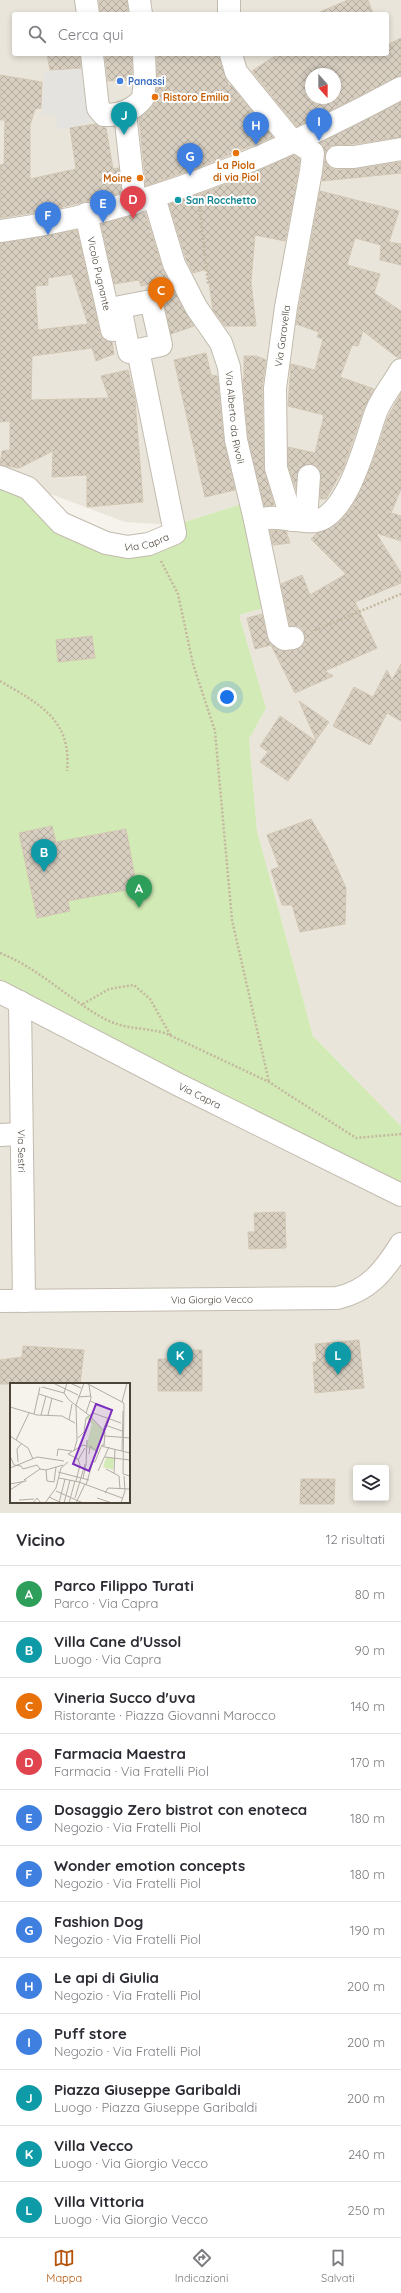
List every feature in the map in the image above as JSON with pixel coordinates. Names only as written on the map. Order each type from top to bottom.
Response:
[{"type":"street","points":[[86,0],[88,12]]},
{"type":"street","points":[[139,0],[141,12]]},
{"type":"street","points":[[229,0],[229,12]]},
{"type":"street","points":[[92,56],[100,112],[104,115],[125,112],[143,98],[145,80],[144,56]]},
{"type":"street","points":[[232,56],[236,72],[289,137],[294,141],[324,155],[354,157],[401,149]]},
{"type":"street","points":[[0,231],[86,214],[145,200],[212,176],[294,141],[401,88]]},
{"type":"street","name":"Via Alberto da Rivoli","points":[[125,112],[145,200],[174,264],[196,307],[221,343],[229,367],[236,440],[255,520],[279,635],[284,639],[293,638]]},
{"type":"street","name":"Via Garavella","points":[[299,520],[276,468],[275,388],[286,307],[312,171],[324,155]]},
{"type":"street","name":"Vicolo Pugnante","points":[[86,214],[113,334]]},
{"type":"street","name":"Via Capra","points":[[0,477],[28,488],[61,523],[99,540],[128,548],[149,544],[175,533],[138,350]]},
{"type":"street","points":[[255,520],[276,518],[315,521],[321,519],[334,507],[346,492],[357,468],[378,408],[401,370]]},
{"type":"street","points":[[299,520],[310,476]]},
{"type":"street","name":"Via Capra","points":[[0,992],[177,1084],[401,1195]]},
{"type":"street","name":"Via Sestri","points":[[20,1002],[11,1134],[24,1301]]},
{"type":"street","name":"Via Giorgio Vecco","points":[[0,1301],[337,1298],[360,1290],[378,1277],[401,1244]]},
{"type":"path","points":[[196,307],[209,288],[198,199]]},
{"type":"path","points":[[149,544],[156,551],[178,594],[193,664],[215,731],[232,920],[269,1082]]},
{"type":"path","points":[[293,638],[325,628],[401,594]]},
{"type":"path","points":[[0,680],[49,713],[63,732],[69,752],[67,771]]},
{"type":"path","points":[[0,954],[19,961],[103,1018],[130,1029],[148,1029],[172,1037],[269,1082],[356,1138],[401,1134]]},
{"type":"path","points":[[83,1004],[109,988],[134,985],[150,999],[172,1037]]},
{"type":"shaded area","points":[[0,0],[401,0],[401,1126],[313,1036],[257,831],[249,739],[266,708],[239,615],[268,607],[248,502],[175,525],[125,522],[0,475]]},
{"type":"shaded area","points":[[87,68],[93,122],[58,130],[55,114],[42,115],[44,71]]},
{"type":"shaded area","points":[[0,986],[401,1195],[401,1513],[0,1513]]},
{"type":"green space","points":[[0,479],[60,524],[130,550],[175,525],[248,502],[268,607],[239,615],[266,708],[249,739],[257,831],[313,1036],[401,1126],[401,1192],[0,986]]},
{"type":"building","points":[[99,0],[127,0],[128,12],[100,12]]},
{"type":"building","points":[[348,0],[368,0],[372,12],[320,12]]},
{"type":"building","points":[[401,38],[401,76],[297,127],[252,71],[275,56],[389,56],[389,44]]},
{"type":"building","points":[[47,56],[80,56],[81,68],[50,70]]},
{"type":"building","points":[[105,56],[132,56],[132,80],[108,81]]},
{"type":"building","points":[[157,56],[219,56],[229,86],[231,85],[273,137],[202,166],[146,186],[139,118],[152,108],[155,100]]},
{"type":"building","points":[[0,75],[42,82],[41,108],[35,109],[30,125],[30,179],[76,169],[70,128],[95,124],[106,128],[113,169],[119,168],[121,193],[50,210],[0,218],[0,165],[4,164],[5,120],[0,120]]},
{"type":"building","points":[[401,102],[401,137],[330,146],[325,154],[320,143]]},
{"type":"building","points":[[294,155],[300,159],[296,184],[289,185],[296,186],[285,241],[255,235],[251,282],[256,326],[225,326],[213,310],[207,269],[193,273],[186,259],[169,204],[211,190]]},
{"type":"building","points":[[325,159],[330,168],[337,170],[356,169],[401,162],[401,173],[322,181]]},
{"type":"building","points":[[320,191],[399,211],[389,242],[401,244],[401,265],[380,260],[381,245],[355,238],[347,265],[380,274],[374,293],[401,311],[401,358],[398,358],[363,331],[358,346],[352,345],[340,377],[374,389],[364,408],[343,469],[326,499],[320,499],[321,476],[316,466],[309,464],[299,469],[296,489],[288,466],[288,447],[315,453],[324,415],[288,406],[291,364],[315,370],[323,339],[317,337],[319,332],[296,324]]},
{"type":"building","points":[[145,212],[163,270],[194,326],[171,334],[160,292],[150,289],[149,284],[141,286],[139,280],[114,284],[101,224]]},
{"type":"building","points":[[77,230],[100,333],[103,339],[112,342],[114,354],[96,361],[92,348],[32,356],[31,400],[109,398],[101,376],[128,370],[135,399],[143,502],[87,507],[87,475],[52,477],[53,451],[19,468],[0,465],[2,451],[10,450],[10,421],[0,422],[0,243]],"holes":[[[72,274],[88,324],[38,330],[35,286],[48,285],[48,278]]]},
{"type":"building","points":[[206,353],[211,375],[217,376],[224,441],[235,490],[205,497],[174,360]]},
{"type":"building","points":[[244,356],[256,356],[266,360],[262,388],[264,468],[274,505],[264,506],[248,438],[243,379]]},
{"type":"building","points":[[401,393],[401,489],[391,513],[401,516],[401,541],[376,533],[401,573],[401,583],[355,602],[377,648],[325,671],[333,676],[295,693],[271,645],[255,649],[247,618],[262,614],[267,638],[277,649],[285,651],[294,650],[304,643],[305,637],[303,630],[298,626],[290,626],[281,584],[302,575],[310,595],[346,574],[311,539],[317,533],[337,524],[348,512],[357,497],[373,461],[388,417]]},
{"type":"building","points":[[270,530],[286,531],[290,543],[273,545]]},
{"type":"building","points":[[92,636],[95,658],[58,662],[56,640]]},
{"type":"building","points":[[401,664],[401,721],[387,713],[370,745],[333,726],[354,687],[373,697],[387,670],[392,680]]},
{"type":"building","points":[[299,701],[329,722],[316,740]]},
{"type":"building","points":[[280,716],[316,741],[288,781],[260,762],[268,752],[260,746]]},
{"type":"building","points":[[311,819],[328,848],[346,888],[345,924],[300,932],[292,905],[282,905],[271,870],[279,867],[267,835]]},
{"type":"building","points":[[52,826],[56,842],[126,829],[137,888],[68,901],[70,911],[37,918],[19,833]]},
{"type":"building","points":[[285,1212],[286,1248],[249,1249],[248,1232],[255,1232],[254,1213]]},
{"type":"building","points":[[359,1340],[364,1388],[315,1393],[313,1362],[317,1362],[315,1344]]},
{"type":"building","points":[[23,1346],[84,1350],[80,1383],[0,1384],[0,1360],[22,1357]]},
{"type":"building","points":[[177,1350],[202,1350],[202,1391],[158,1391],[158,1359],[169,1359]]},
{"type":"building","points":[[301,1479],[335,1479],[334,1504],[300,1504]]},
{"type":"place","name":"Panassi","points":[[120,81]]},
{"type":"place","name":"Ristoro Emilia","points":[[155,97]]},
{"type":"place","name":"Piazza Giuseppe Garibaldi","points":[[124,135]]},
{"type":"place","name":"Puff store","points":[[319,141]]},
{"type":"place","name":"Le api di Giulia","points":[[256,145]]},
{"type":"place","name":"La Piola di via Piol","points":[[236,153]]},
{"type":"place","name":"Fashion Dog","points":[[190,176]]},
{"type":"place","name":"Moine","points":[[140,178]]},
{"type":"place","name":"San Rocchetto","points":[[178,200]]},
{"type":"place","name":"Farmacia Maestra","points":[[133,219]]},
{"type":"place","name":"Dosaggio Zero bistrot con enoteca","points":[[103,223]]},
{"type":"place","name":"Wonder emotion concepts","points":[[48,235]]},
{"type":"place","name":"Vineria Succo d'uva","points":[[161,310]]},
{"type":"place","name":"Villa Cane d'Ussol","points":[[44,872]]},
{"type":"place","name":"Parco Filippo Turati","points":[[139,908]]},
{"type":"place","name":"Villa Vecco","points":[[180,1375]]},
{"type":"place","name":"Villa Vittoria","points":[[338,1375]]}]
